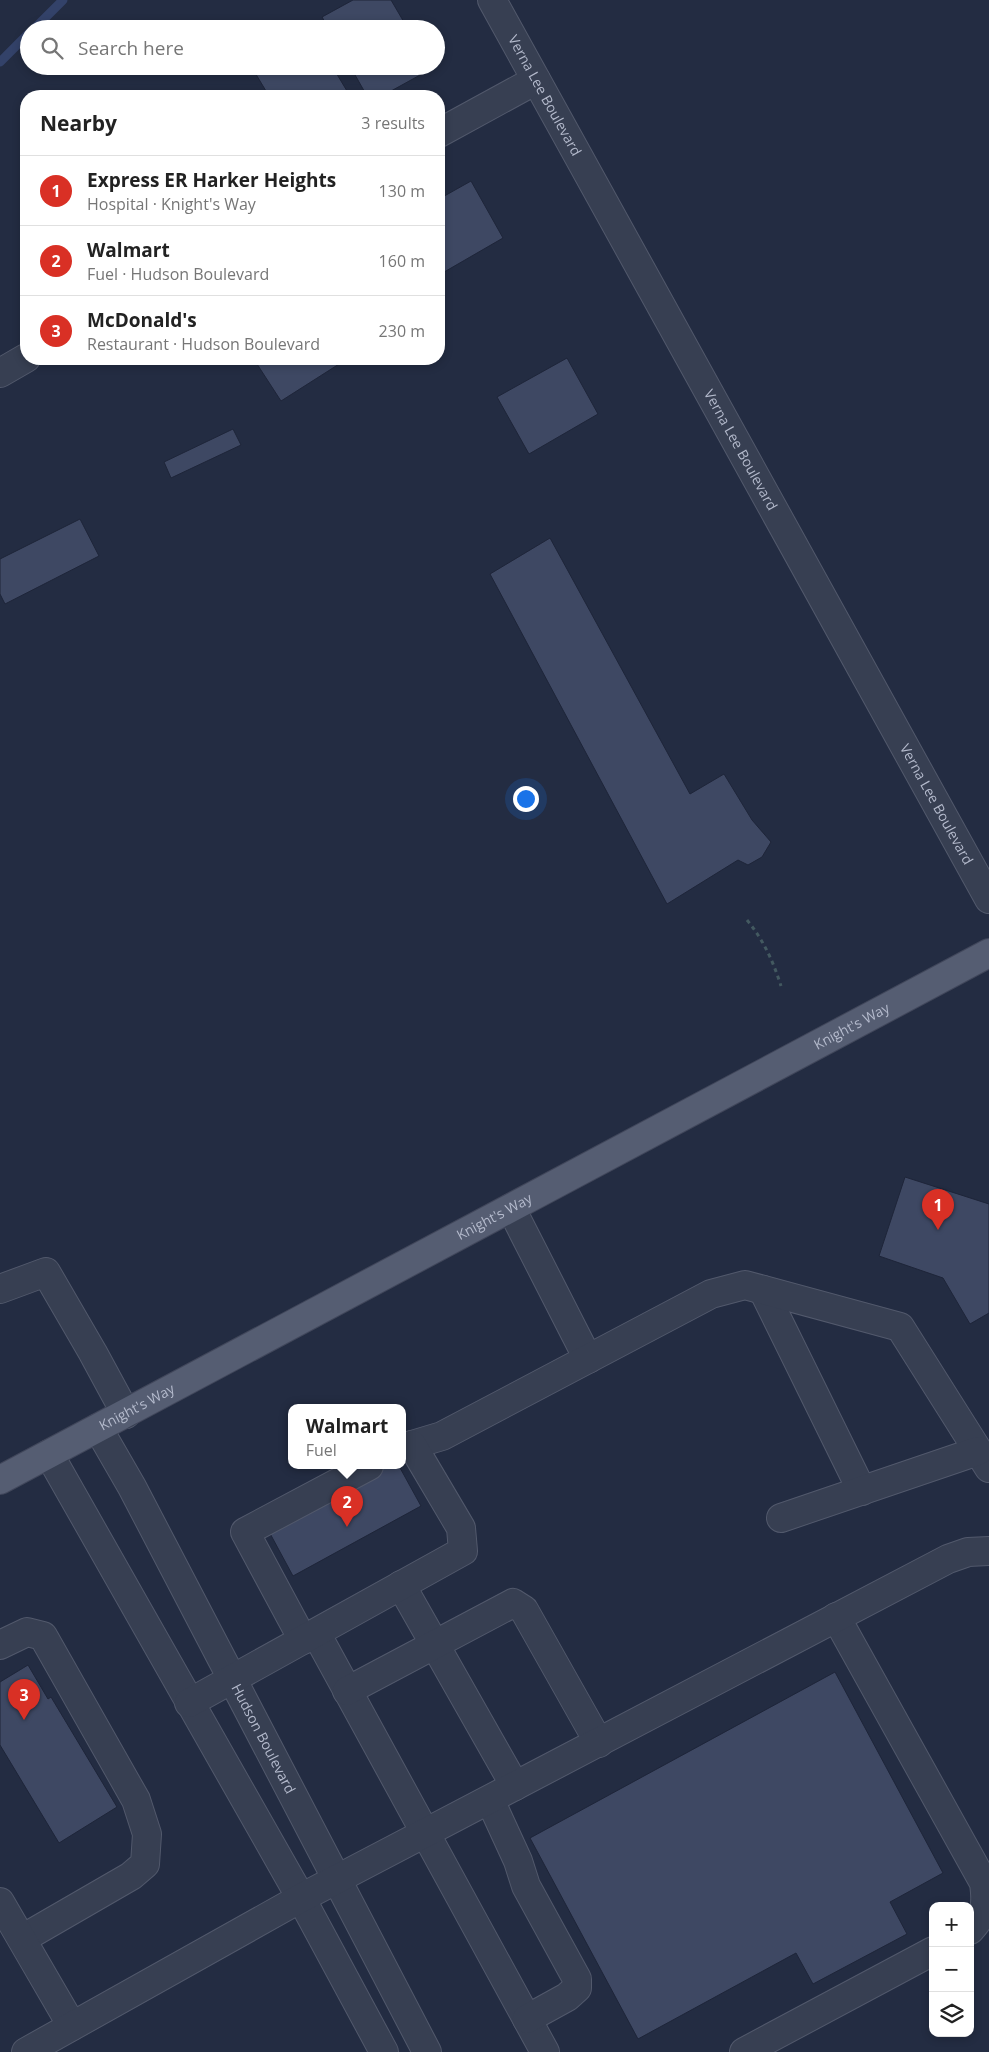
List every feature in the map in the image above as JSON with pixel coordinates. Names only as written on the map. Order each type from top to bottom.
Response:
[{"type":"main road","name":"Knight's Way","points":[[0,1480],[989,954]]},
{"type":"street","name":"Verna Lee Boulevard","points":[[492,0],[989,899]]},
{"type":"street","points":[[445,130],[536,80]]},
{"type":"street","points":[[0,373],[20,361]]},
{"type":"street","points":[[511,1208],[588,1359]]},
{"type":"street","points":[[0,1289],[46,1272],[126,1414]]},
{"type":"street","points":[[189,1703],[463,1551],[461,1528],[407,1447],[442,1436],[712,1294],[745,1285],[900,1327],[984,1460],[862,1491],[781,1518]]},
{"type":"street","points":[[763,1290],[862,1491]]},
{"type":"street","name":"Hudson Boulevard","points":[[98,1428],[132,1487],[427,2052]]},
{"type":"street","points":[[49,1454],[301,1898],[384,2052]]},
{"type":"street","points":[[363,1469],[245,1532],[310,1637],[347,1690],[545,2052]]},
{"type":"street","points":[[26,2052],[301,1898],[836,1617],[948,1559],[968,1552],[989,1551]]},
{"type":"street","points":[[402,1585],[515,1786]]},
{"type":"street","points":[[347,1690],[513,1603],[524,1610],[599,1743]]},
{"type":"street","points":[[836,1617],[984,1883],[986,1903],[982,1915],[974,1925]]},
{"type":"street","points":[[0,1645],[27,1632],[43,1636],[136,1800],[147,1834],[145,1864],[131,1876],[22,1939]]},
{"type":"street","points":[[490,1800],[518,1861],[526,1886],[577,1979],[577,1988],[567,1997],[527,2019]]},
{"type":"street","points":[[0,1902],[72,2026]]},
{"type":"street","points":[[744,2052],[929,1953]]},
{"type":"path","points":[[747,920],[760,935],[771,956],[781,986]]},
{"type":"building","points":[[353,0],[391,0],[403,20],[324,20],[322,17]]},
{"type":"building","points":[[256,75],[337,75],[346,90],[265,90]]},
{"type":"building","points":[[355,75],[420,75],[393,90],[364,90]]},
{"type":"building","points":[[471,181],[503,238],[445,272],[445,196]]},
{"type":"building","points":[[567,358],[598,414],[529,454],[497,397]]},
{"type":"building","points":[[258,365],[338,365],[281,401]]},
{"type":"building","points":[[233,429],[241,445],[171,478],[164,462]]},
{"type":"building","points":[[80,519],[99,556],[5,604],[0,594],[0,559]]},
{"type":"building","points":[[550,538],[690,794],[724,774],[752,820],[771,842],[762,857],[748,865],[738,860],[667,904],[490,574]]},
{"type":"building","points":[[905,1177],[989,1204],[989,1313],[970,1324],[943,1278],[879,1256]]},
{"type":"building","points":[[373,1469],[401,1469],[421,1506],[293,1576],[266,1526]]},
{"type":"building","points":[[28,1665],[48,1699],[51,1697],[117,1807],[59,1843],[0,1745],[0,1682]]},
{"type":"building","points":[[835,1672],[943,1873],[890,1902],[907,1934],[813,1984],[796,1953],[638,2039],[530,1838]]},
{"type":"waterway","points":[[43,20],[63,0]]},
{"type":"waterway","points":[[0,62],[20,42]]},
{"type":"place","name":"Express ER Harker Heights","points":[[938,1230]]},
{"type":"place","name":"Walmart","points":[[347,1527]]},
{"type":"place","name":"McDonald's","points":[[24,1720]]}]
